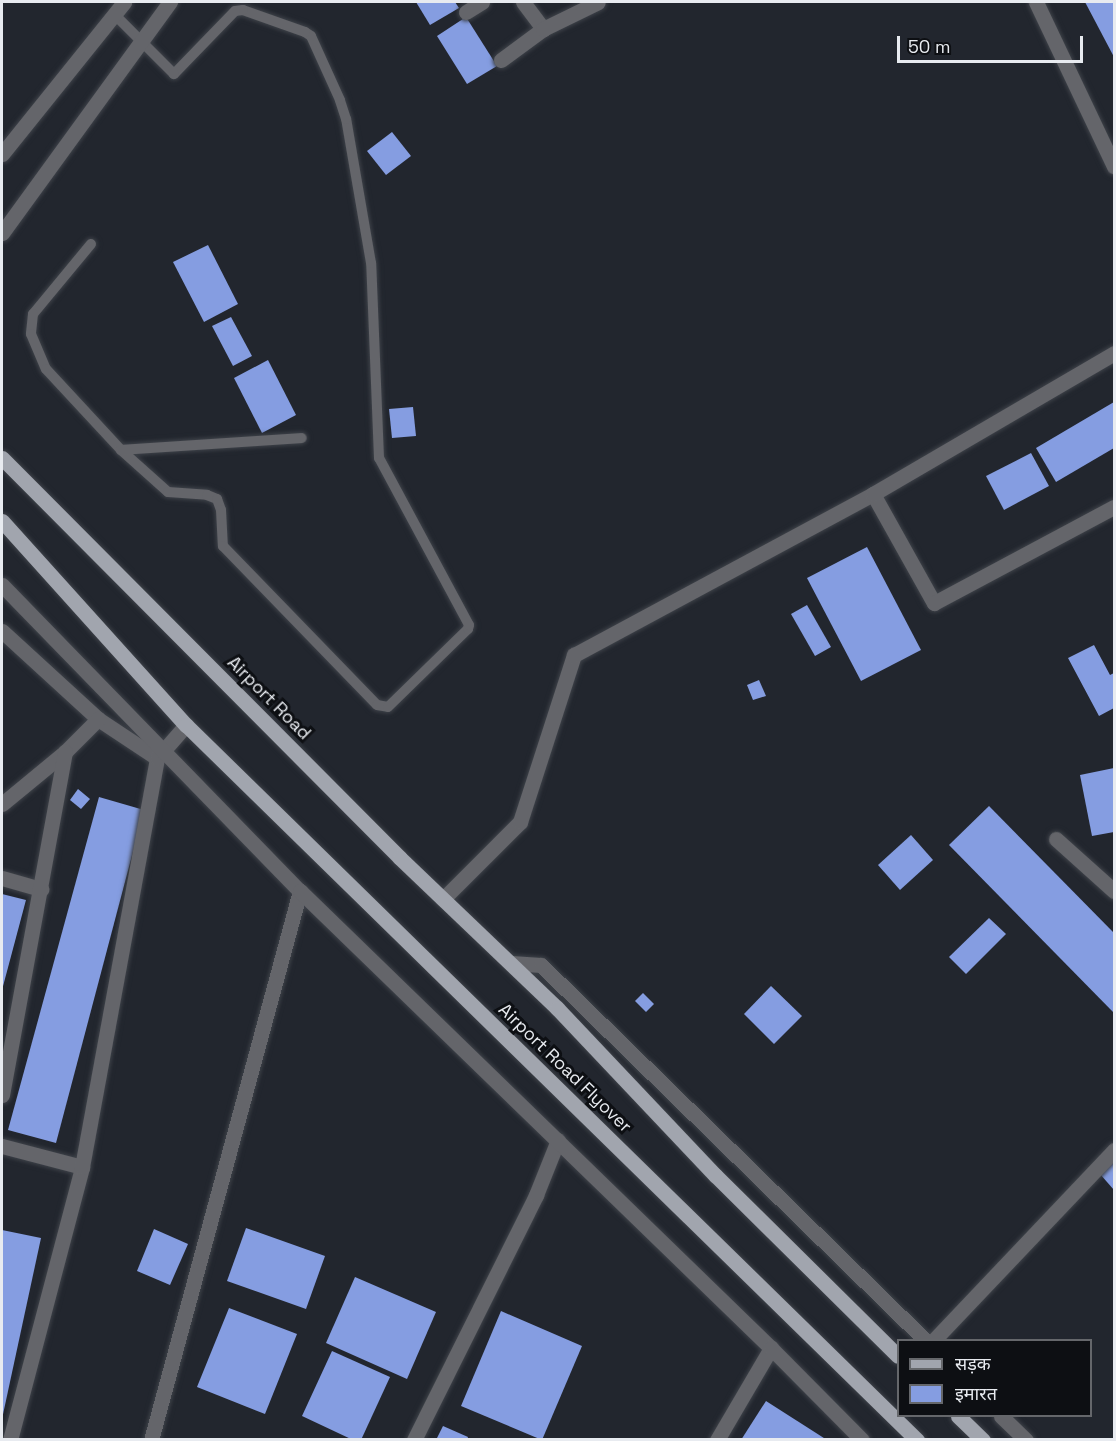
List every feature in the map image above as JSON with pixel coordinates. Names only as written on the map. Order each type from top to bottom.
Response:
[{"type":"main road","name":"Airport Road","points":[[2,458],[443,899],[511,963]]},
{"type":"main road","name":"Airport Road Flyover","points":[[2,522],[186,725],[917,1440]]},
{"type":"main road","name":"Airport Road Flyover","points":[[511,963],[557,1008],[715,1175],[897,1355]]},
{"type":"main road","points":[[959,1417],[982,1440]]},
{"type":"street","points":[[2,233],[140,40],[170,2]]},
{"type":"street","points":[[466,12],[482,2]]},
{"type":"street","points":[[523,2],[543,29]]},
{"type":"street","points":[[501,60],[543,29],[598,2]]},
{"type":"street","points":[[1036,2],[1114,166]]},
{"type":"street","points":[[2,154],[119,8]]},
{"type":"street","points":[[443,899],[520,822],[574,655],[873,494],[1114,353]]},
{"type":"street","points":[[873,494],[934,603],[1114,507]]},
{"type":"street","points":[[2,585],[160,755],[558,1140],[862,1440]]},
{"type":"street","points":[[2,631],[99,719],[160,755]]},
{"type":"street","points":[[2,804],[65,752],[99,719]]},
{"type":"street","points":[[10,1440],[82,1167],[160,755],[186,725]]},
{"type":"street","points":[[2,1095],[65,752]]},
{"type":"street","points":[[1056,839],[1114,891]]},
{"type":"street","points":[[2,878],[41,889]]},
{"type":"street","points":[[151,1440],[300,891]]},
{"type":"street","points":[[511,963],[541,965],[923,1339]]},
{"type":"street","points":[[414,1440],[537,1195],[558,1140]]},
{"type":"street","points":[[2,1146],[82,1167]]},
{"type":"street","points":[[936,1339],[1114,1150]]},
{"type":"street","points":[[717,1440],[771,1348]]},
{"type":"street","points":[[1002,1417],[1026,1440]]},
{"type":"lane","points":[[91,244],[37,307],[30,321],[31,334],[52,378],[121,450],[169,493],[207,495],[217,500],[221,510],[223,546],[381,708],[388,707],[469,627],[469,622],[379,458],[371,263],[346,119],[311,36],[305,32],[238,10],[174,74],[140,40],[119,8]]},
{"type":"lane","points":[[121,450],[302,438]]},
{"type":"building","points":[[416,2],[455,2],[459,8],[430,25]]},
{"type":"building","points":[[1085,2],[1114,2],[1114,57]]},
{"type":"building","points":[[466,17],[497,66],[467,84],[437,36]]},
{"type":"building","points":[[392,132],[411,156],[386,175],[367,151]]},
{"type":"building","points":[[208,245],[238,304],[204,322],[173,262]]},
{"type":"building","points":[[231,317],[252,356],[233,366],[212,326]]},
{"type":"building","points":[[268,360],[296,415],[262,433],[234,378]]},
{"type":"building","points":[[1114,402],[1114,448],[1056,482],[1036,448]]},
{"type":"building","points":[[413,407],[416,436],[392,438],[389,409]]},
{"type":"building","points":[[1031,453],[1049,486],[1004,510],[986,476]]},
{"type":"building","points":[[867,547],[921,650],[861,681],[807,578]]},
{"type":"building","points":[[807,605],[831,647],[815,656],[791,614]]},
{"type":"building","points":[[1094,645],[1110,675],[1114,673],[1114,708],[1099,716],[1068,658]]},
{"type":"building","points":[[759,680],[766,696],[753,700],[747,685]]},
{"type":"building","points":[[1114,768],[1114,832],[1092,836],[1080,775]]},
{"type":"building","points":[[78,789],[90,799],[81,809],[70,800]]},
{"type":"building","points":[[99,797],[144,810],[56,1143],[8,1130]]},
{"type":"building","points":[[989,806],[1114,933],[1114,1013],[949,845]]},
{"type":"building","points":[[911,835],[933,860],[900,890],[878,865]]},
{"type":"building","points":[[2,894],[26,900],[2,990]]},
{"type":"building","points":[[989,918],[1006,934],[966,974],[949,957]]},
{"type":"building","points":[[771,986],[802,1016],[774,1044],[744,1014]]},
{"type":"building","points":[[643,993],[654,1004],[646,1012],[635,1001]]},
{"type":"building","points":[[1114,1160],[1114,1190],[1100,1174]]},
{"type":"building","points":[[246,1228],[325,1256],[306,1309],[227,1281]]},
{"type":"building","points":[[154,1229],[188,1244],[170,1285],[137,1271]]},
{"type":"building","points":[[2,1230],[41,1238],[2,1419]]},
{"type":"building","points":[[355,1277],[436,1312],[407,1379],[326,1343]]},
{"type":"building","points":[[229,1308],[297,1334],[265,1414],[197,1387]]},
{"type":"building","points":[[501,1311],[582,1346],[542,1440],[461,1406]]},
{"type":"building","points":[[332,1351],[390,1377],[361,1440],[353,1440],[302,1416]]},
{"type":"building","points":[[766,1401],[827,1440],[741,1440]]},
{"type":"building","points":[[443,1426],[468,1437],[467,1440],[436,1440]]}]
